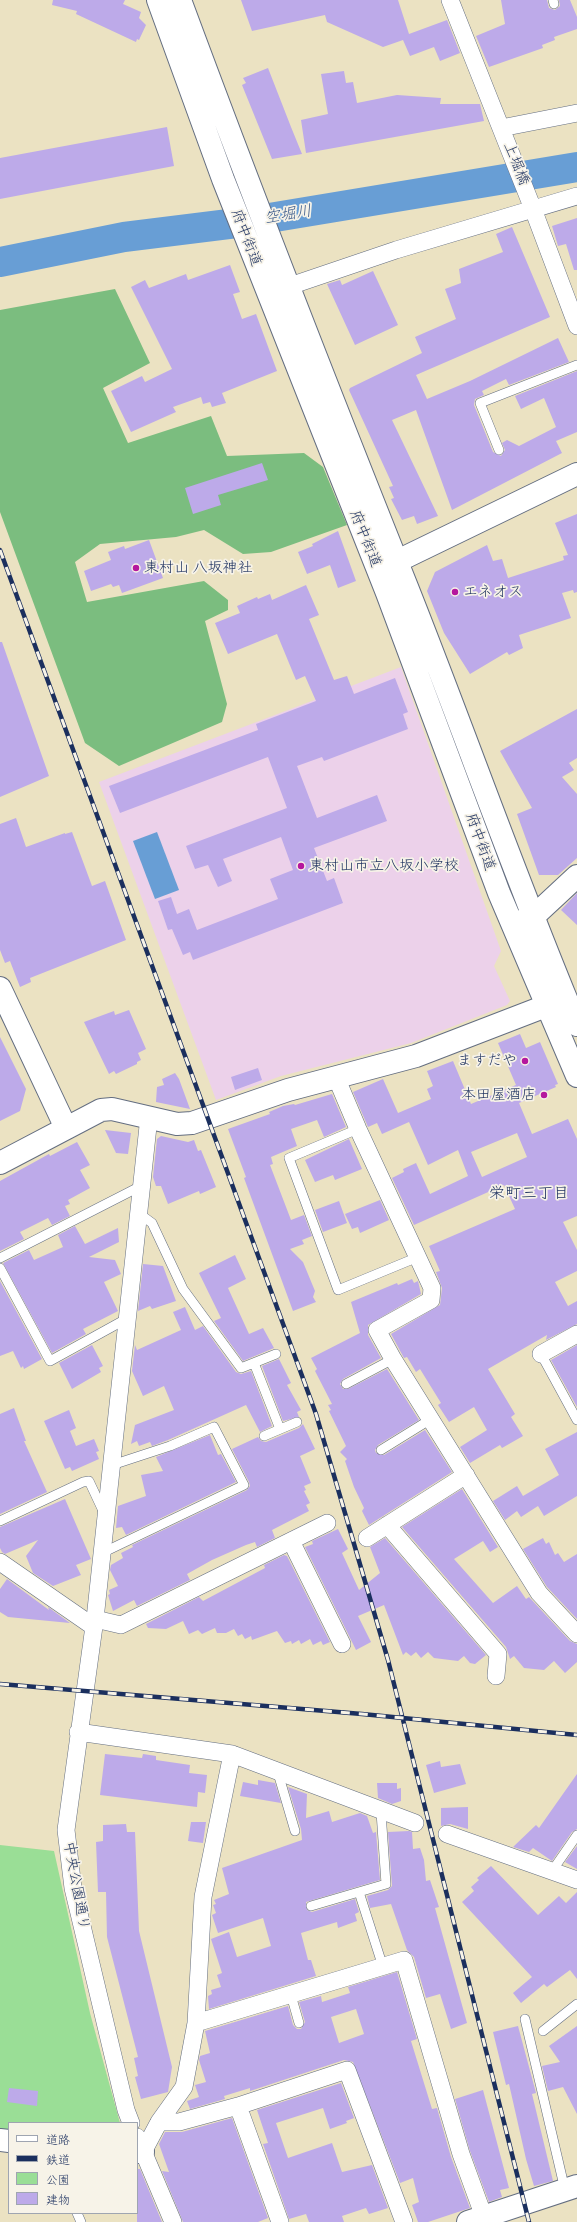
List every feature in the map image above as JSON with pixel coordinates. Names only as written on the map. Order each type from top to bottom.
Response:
[{"type":"main road","name":"府中街道","points":[[158,0],[223,179],[250,248],[278,290],[387,567],[534,916],[577,1076]]},
{"type":"main road","name":"府中街道","points":[[180,0],[271,244],[278,290]]},
{"type":"main road","points":[[387,567],[577,475]]},
{"type":"main road","name":"府中街道","points":[[387,567],[512,925],[556,1002],[577,1025]]},
{"type":"main road","points":[[512,925],[534,916],[577,876]]},
{"type":"main road","points":[[0,988],[66,1128]]},
{"type":"main road","points":[[0,1163],[101,1110],[112,1109],[177,1124],[192,1123],[288,1090],[416,1056],[556,1002]]},
{"type":"main road","points":[[475,2220],[571,2188]]},
{"type":"street","name":"上堀橋","points":[[450,0],[531,202],[577,326]]},
{"type":"street","points":[[502,130],[577,113]]},
{"type":"street","points":[[278,290],[531,202],[577,196]]},
{"type":"street","points":[[336,1077],[358,1130],[432,1288],[431,1300],[377,1330],[393,1359],[539,1593],[577,1634]]},
{"type":"street","name":"中央公園通り","points":[[131,2122],[124,2103],[72,1881],[66,1830],[78,1732],[95,1623],[128,1318],[137,1212],[149,1117]]},
{"type":"street","points":[[541,1354],[577,1334]]},
{"type":"street","points":[[367,1538],[466,1475]]},
{"type":"street","points":[[0,1562],[95,1623],[121,1625],[326,1523]]},
{"type":"street","points":[[387,1525],[498,1654],[496,1676]]},
{"type":"street","points":[[291,1541],[342,1644]]},
{"type":"street","points":[[78,1732],[232,1754],[278,1773],[416,1824]]},
{"type":"street","points":[[173,2222],[139,2147],[184,2087],[196,2023],[203,1897],[232,1754]]},
{"type":"street","points":[[447,1834],[577,1880]]},
{"type":"street","points":[[196,2023],[404,1960],[461,2154],[475,2220]]},
{"type":"street","points":[[159,2122],[180,2122],[238,2106],[347,2070],[404,2222]]},
{"type":"street","points":[[238,2106],[280,2222]]},
{"type":"lane","points":[[499,450],[480,404],[577,364]]},
{"type":"lane","points":[[358,1130],[289,1158],[338,1290],[418,1257]]},
{"type":"lane","points":[[0,1258],[141,1186]]},
{"type":"lane","points":[[137,1212],[152,1223],[183,1289],[241,1368],[276,1354]]},
{"type":"lane","points":[[0,1268],[50,1361],[128,1318]]},
{"type":"lane","points":[[541,1354],[577,1420]]},
{"type":"lane","points":[[346,1384],[393,1359]]},
{"type":"lane","points":[[254,1363],[280,1429]]},
{"type":"lane","points":[[381,1450],[431,1419]]},
{"type":"lane","points":[[264,1436],[297,1422]]},
{"type":"lane","points":[[102,1553],[244,1485],[214,1427],[170,1446],[112,1465]]},
{"type":"lane","points":[[0,1521],[83,1482],[89,1481],[106,1515]]},
{"type":"lane","points":[[278,1773],[294,1831]]},
{"type":"lane","points":[[311,1906],[386,1884],[381,1812]]},
{"type":"lane","points":[[552,1871],[577,1835]]},
{"type":"lane","points":[[359,1892],[382,1966]]},
{"type":"lane","points":[[291,1995],[299,2023]]},
{"type":"lane","points":[[543,2031],[577,2004]]},
{"type":"lane","points":[[525,2019],[571,2188]]},
{"type":"shaded area","name":"東村山市立八坂小学校","points":[[401,667],[501,951],[494,966],[510,1001],[507,1005],[411,1043],[281,1076],[216,1100],[99,782]]},
{"type":"green space","points":[[115,289],[150,363],[103,388],[128,443],[211,416],[227,456],[304,453],[323,467],[347,525],[271,552],[243,554],[204,530],[176,537],[100,544],[75,562],[87,602],[204,581],[228,600],[228,610],[205,621],[227,704],[222,722],[119,766],[85,743],[0,512],[0,310]]},
{"type":"green space","points":[[0,1845],[54,1851],[90,2013],[120,2122],[8,2122],[8,2132],[0,2131]]},
{"type":"water","points":[[157,832],[179,890],[155,899],[133,841]]},
{"type":"building","points":[[53,0],[125,0],[123,4],[141,12],[139,18],[146,25],[139,40],[137,39],[136,42],[76,14],[77,11],[52,5]]},
{"type":"building","points":[[241,0],[398,0],[409,34],[447,20],[460,53],[440,61],[434,47],[410,56],[403,40],[383,47],[327,22],[325,15],[252,31]]},
{"type":"building","points":[[501,0],[547,0],[549,8],[555,10],[560,6],[559,0],[570,0],[577,17],[577,29],[554,37],[555,40],[542,45],[543,48],[489,67],[476,36],[505,24]]},
{"type":"building","points":[[268,68],[302,154],[272,159],[242,85],[246,83],[243,78]]},
{"type":"building","points":[[344,71],[346,83],[353,82],[357,103],[397,95],[441,98],[440,104],[480,104],[484,121],[306,153],[301,120],[328,114],[321,74]]},
{"type":"building","points":[[167,127],[174,166],[0,199],[0,158]]},
{"type":"building","points":[[577,218],[577,270],[574,270],[566,244],[558,246],[552,226]]},
{"type":"building","points":[[512,227],[550,317],[416,375],[427,399],[470,381],[558,338],[569,362],[509,385],[506,379],[482,391],[484,395],[475,399],[474,405],[493,452],[501,456],[505,450],[502,443],[507,440],[519,446],[556,427],[544,398],[521,409],[515,396],[577,371],[577,432],[556,441],[562,453],[452,510],[416,410],[392,420],[438,516],[417,524],[414,516],[402,520],[391,499],[394,498],[389,487],[393,486],[349,390],[350,388],[422,353],[415,337],[456,319],[445,289],[461,283],[459,269],[503,252],[496,234]]},
{"type":"building","points":[[230,265],[240,292],[233,294],[242,319],[256,314],[277,371],[222,393],[226,403],[212,407],[210,402],[203,404],[201,397],[173,407],[176,412],[131,432],[111,391],[142,376],[145,382],[172,369],[131,287],[145,280],[149,288],[186,274],[188,280]]},
{"type":"building","points":[[373,271],[398,325],[355,345],[327,284],[340,280],[342,285]]},
{"type":"building","points":[[262,463],[268,480],[218,495],[221,505],[193,514],[185,488]]},
{"type":"building","points":[[577,514],[577,592],[574,593],[573,590],[562,593],[571,618],[519,635],[523,648],[509,655],[507,652],[470,674],[444,633],[427,591],[435,572],[487,545],[493,561],[502,559],[508,578],[564,560],[563,556],[568,555],[555,523]]},
{"type":"building","points":[[338,531],[356,581],[338,588],[330,565],[307,574],[298,552],[313,546],[312,544]]},
{"type":"building","points":[[149,540],[163,578],[122,593],[119,585],[113,587],[111,584],[91,591],[84,571],[111,560],[108,552],[124,546],[125,549]]},
{"type":"building","points":[[306,585],[319,615],[309,619],[334,680],[347,676],[354,694],[395,678],[408,712],[403,714],[408,729],[324,761],[322,757],[297,766],[317,818],[377,795],[387,821],[314,848],[327,881],[334,878],[343,903],[193,960],[190,952],[183,955],[172,929],[168,930],[158,901],[171,897],[177,914],[189,909],[197,930],[278,899],[270,879],[293,870],[281,837],[223,859],[232,881],[218,887],[208,865],[195,869],[186,846],[287,808],[268,757],[120,813],[109,786],[258,730],[256,724],[316,701],[305,676],[296,680],[277,634],[228,654],[215,623],[240,613],[237,606],[257,597],[258,599],[270,594],[272,600]]},
{"type":"building","points":[[0,642],[2,642],[49,776],[0,797]]},
{"type":"building","points":[[577,709],[577,758],[569,763],[574,770],[562,777],[577,794],[577,858],[558,875],[539,875],[517,814],[532,808],[500,751]]},
{"type":"building","points":[[16,818],[26,847],[65,833],[72,832],[92,886],[105,881],[126,940],[30,978],[31,982],[20,987],[10,961],[5,963],[0,950],[0,824]]},
{"type":"building","points":[[577,893],[577,925],[561,910]]},
{"type":"building","points":[[129,1010],[146,1049],[138,1053],[141,1060],[137,1062],[137,1064],[116,1074],[114,1071],[109,1074],[84,1022],[114,1011],[115,1015]]},
{"type":"building","points":[[520,1034],[526,1048],[540,1042],[558,1084],[555,1085],[556,1087],[519,1103],[532,1134],[568,1119],[577,1139],[577,1216],[563,1222],[577,1250],[577,1271],[555,1282],[568,1306],[577,1301],[577,1324],[546,1340],[547,1335],[488,1369],[515,1414],[511,1417],[523,1436],[502,1448],[500,1445],[470,1463],[460,1447],[487,1430],[474,1407],[449,1422],[438,1405],[441,1403],[420,1369],[416,1372],[407,1357],[404,1358],[391,1334],[440,1305],[442,1288],[436,1272],[440,1271],[429,1246],[515,1209],[504,1185],[414,1225],[392,1178],[404,1172],[403,1169],[416,1163],[430,1194],[468,1176],[458,1150],[428,1165],[409,1122],[382,1134],[377,1123],[368,1127],[353,1092],[383,1079],[398,1113],[431,1099],[427,1089],[433,1086],[427,1071],[453,1061],[471,1104],[516,1085],[498,1043]],"holes":[[[517,1133],[527,1157],[482,1177],[471,1152]]]},
{"type":"building","points":[[0,1037],[26,1089],[20,1111],[0,1121]]},
{"type":"building","points":[[258,1068],[262,1080],[235,1090],[231,1077]]},
{"type":"building","points":[[175,1073],[179,1079],[190,1109],[156,1102],[157,1087],[164,1085],[162,1079]]},
{"type":"building","points":[[332,1094],[346,1127],[324,1137],[317,1120],[291,1129],[297,1146],[271,1157],[273,1164],[270,1165],[291,1220],[304,1215],[312,1236],[302,1240],[304,1244],[290,1249],[303,1262],[315,1291],[313,1297],[316,1302],[293,1311],[244,1178],[246,1177],[228,1129],[270,1114],[269,1112],[283,1106],[295,1105]]},
{"type":"building","points":[[105,1130],[131,1133],[128,1154],[116,1153]]},
{"type":"building","points":[[161,1136],[188,1142],[194,1140],[198,1151],[201,1150],[216,1187],[200,1194],[199,1191],[168,1204],[161,1186],[156,1186],[153,1177],[157,1139]]},
{"type":"building","points":[[349,1139],[362,1169],[335,1180],[333,1175],[315,1182],[305,1160]]},
{"type":"building","points":[[77,1142],[90,1165],[80,1170],[90,1188],[68,1200],[70,1204],[65,1206],[70,1216],[52,1225],[48,1218],[20,1232],[24,1239],[0,1251],[0,1181],[49,1154],[50,1156]]},
{"type":"building","points":[[380,1200],[389,1220],[360,1233],[358,1227],[352,1229],[345,1214]]},
{"type":"building","points":[[339,1201],[347,1223],[323,1232],[315,1210]]},
{"type":"building","points":[[75,1226],[85,1244],[118,1228],[119,1242],[89,1257],[115,1260],[121,1274],[104,1282],[118,1311],[83,1329],[86,1334],[52,1353],[3,1263],[29,1250],[34,1260],[63,1247],[58,1235]]},
{"type":"building","points":[[235,1255],[246,1279],[228,1288],[249,1334],[263,1328],[274,1348],[243,1361],[214,1321],[221,1318],[199,1273]]},
{"type":"building","points":[[143,1264],[163,1266],[176,1301],[152,1309],[150,1306],[138,1311]]},
{"type":"building","points":[[412,1279],[414,1283],[418,1281],[421,1294],[368,1325],[368,1335],[381,1358],[343,1379],[340,1384],[343,1389],[348,1389],[387,1369],[419,1420],[378,1445],[375,1450],[376,1453],[384,1455],[425,1430],[452,1472],[369,1525],[362,1511],[364,1508],[354,1487],[345,1461],[347,1459],[340,1452],[346,1446],[329,1411],[331,1410],[328,1405],[332,1404],[315,1371],[317,1369],[311,1358],[360,1333],[351,1302],[397,1283],[398,1285]]},
{"type":"building","points":[[0,1281],[42,1359],[24,1369],[23,1366],[21,1368],[13,1351],[0,1356]]},
{"type":"building","points":[[185,1307],[195,1330],[203,1326],[236,1372],[241,1374],[251,1371],[272,1426],[260,1432],[246,1405],[152,1446],[150,1442],[139,1446],[137,1441],[131,1444],[135,1425],[174,1410],[164,1386],[143,1396],[132,1371],[135,1345],[137,1350],[181,1330],[173,1312]]},
{"type":"building","points":[[92,1345],[103,1366],[99,1368],[101,1372],[72,1389],[59,1363]]},
{"type":"building","points":[[577,1345],[577,1407],[551,1360]]},
{"type":"building","points":[[279,1359],[291,1383],[287,1385],[301,1410],[297,1412],[299,1417],[283,1421],[262,1366]]},
{"type":"building","points":[[14,1408],[26,1441],[24,1441],[47,1492],[0,1514],[0,1414]]},
{"type":"building","points":[[69,1410],[76,1428],[70,1431],[76,1446],[94,1439],[99,1451],[96,1452],[99,1459],[72,1471],[70,1467],[65,1469],[44,1421]]},
{"type":"building","points":[[303,1424],[315,1449],[300,1456],[311,1483],[304,1486],[306,1490],[304,1491],[310,1503],[306,1505],[309,1511],[272,1530],[275,1538],[257,1547],[255,1542],[246,1545],[212,1560],[187,1574],[190,1580],[137,1606],[134,1600],[113,1611],[108,1595],[110,1594],[109,1590],[118,1586],[110,1570],[111,1565],[123,1558],[121,1553],[133,1547],[132,1545],[247,1490],[250,1486],[249,1482],[232,1449],[258,1437],[261,1441],[266,1442],[299,1428]]},
{"type":"building","points":[[577,1432],[577,1496],[544,1516],[538,1506],[521,1517],[517,1511],[505,1520],[493,1501],[517,1486],[523,1496],[559,1475],[545,1449]]},
{"type":"building","points":[[210,1435],[218,1455],[221,1454],[236,1482],[126,1535],[122,1527],[116,1528],[118,1506],[146,1496],[141,1475],[163,1471],[156,1457]]},
{"type":"building","points":[[462,1489],[498,1547],[490,1552],[483,1541],[454,1559],[493,1603],[517,1586],[526,1599],[529,1597],[570,1641],[577,1644],[577,1662],[565,1673],[554,1661],[544,1670],[524,1668],[514,1656],[510,1659],[506,1647],[402,1527]]},
{"type":"building","points":[[65,1499],[91,1559],[76,1565],[81,1575],[53,1586],[33,1573],[26,1556],[38,1540],[5,1554],[0,1548],[0,1527]]},
{"type":"building","points":[[338,1529],[348,1549],[342,1553],[359,1590],[380,1573],[370,1547],[385,1538],[486,1655],[475,1664],[470,1663],[464,1656],[458,1661],[434,1658],[428,1652],[421,1658],[416,1652],[411,1656],[406,1652],[403,1655],[384,1605],[358,1616],[371,1642],[356,1650],[305,1547],[313,1544],[312,1541]]},
{"type":"building","points":[[543,1538],[546,1544],[549,1542],[555,1555],[558,1553],[564,1562],[577,1554],[577,1619],[547,1587],[523,1549]]},
{"type":"building","points":[[284,1555],[287,1556],[330,1642],[323,1645],[321,1641],[313,1645],[310,1639],[301,1644],[299,1640],[292,1644],[291,1641],[285,1643],[277,1631],[252,1640],[251,1636],[245,1639],[242,1634],[238,1636],[234,1629],[226,1633],[217,1633],[215,1628],[202,1634],[198,1630],[189,1634],[183,1621],[166,1629],[148,1628],[146,1624],[199,1597],[203,1601],[265,1568],[264,1565]]},
{"type":"building","points":[[7,1579],[49,1610],[48,1607],[70,1623],[8,1617],[0,1612],[0,1589]]},
{"type":"building","points":[[105,1754],[142,1758],[143,1754],[156,1756],[156,1760],[190,1765],[189,1773],[207,1775],[205,1793],[198,1792],[197,1807],[100,1795]]},
{"type":"building","points":[[440,1761],[441,1767],[460,1764],[466,1784],[434,1793],[426,1765]]},
{"type":"building","points":[[577,1774],[577,1829],[572,1832],[552,1861],[533,1848],[529,1852],[513,1847],[536,1825],[539,1828]]},
{"type":"building","points":[[258,1780],[275,1783],[281,1803],[240,1796],[243,1782],[258,1785]]},
{"type":"building","points":[[377,1783],[397,1783],[397,1789],[401,1788],[401,1801],[392,1804],[378,1798]]},
{"type":"building","points":[[288,1787],[307,1794],[306,1818],[329,1811],[332,1822],[360,1813],[367,1816],[373,1833],[376,1832],[380,1880],[306,1902],[307,1910],[312,1912],[355,1899],[359,1912],[355,1914],[357,1921],[338,1928],[337,1922],[301,1933],[308,1960],[311,1960],[316,1976],[209,2009],[208,1996],[212,1994],[211,1990],[221,1987],[217,1975],[222,1973],[211,1939],[229,1932],[237,1957],[271,1946],[263,1918],[218,1933],[212,1915],[216,1913],[213,1905],[216,1904],[214,1900],[229,1894],[222,1868],[302,1840],[301,1829]]},
{"type":"building","points":[[468,1807],[468,1829],[450,1824],[441,1826],[441,1808]]},
{"type":"building","points":[[191,1822],[206,1822],[203,1843],[188,1841]]},
{"type":"building","points":[[126,1824],[127,1832],[135,1832],[139,1931],[172,2067],[168,2092],[141,2099],[135,2077],[138,2076],[134,2058],[138,2057],[107,1937],[106,1892],[98,1892],[96,1842],[103,1841],[103,1825]]},
{"type":"building","points":[[388,1832],[412,1832],[413,1849],[420,1848],[424,1860],[426,1881],[430,1880],[439,1907],[435,1908],[467,2023],[451,2029],[440,1994],[426,1998],[414,1957],[407,1950],[391,1904],[370,1908],[367,1896],[388,1890],[392,1886]]},
{"type":"building","points":[[577,1846],[577,1869],[565,1862]]},
{"type":"building","points":[[491,1866],[538,1915],[559,1896],[566,1903],[577,1892],[577,1979],[570,1970],[547,1987],[544,1984],[521,2003],[513,1993],[532,1977],[462,1902],[474,1891],[471,1887],[479,1880],[477,1878]]},
{"type":"building","points":[[397,1972],[417,2039],[411,2041],[432,2109],[437,2108],[451,2157],[470,2208],[428,2222],[418,2222],[412,2205],[419,2202],[413,2178],[400,2183],[353,2062],[344,2060],[250,2091],[250,2088],[224,2096],[225,2099],[190,2109],[187,2101],[199,2097],[195,2085],[206,2082],[199,2060],[200,2056],[210,2053],[205,2031],[288,2006],[293,2025],[297,2029],[301,2029],[305,2022],[299,2002],[321,1996],[322,2002],[350,1993],[348,1987]],"holes":[[[356,2009],[364,2034],[339,2043],[331,2017]]]},
{"type":"building","points":[[518,2026],[536,2093],[532,2094],[553,2181],[534,2186],[526,2159],[509,2084],[506,2085],[493,2032]]},
{"type":"building","points":[[577,2026],[577,2114],[563,2087],[548,2091],[542,2066],[560,2062],[549,2046]]},
{"type":"building","points":[[341,2083],[354,2118],[346,2121],[347,2123],[330,2129],[323,2108],[276,2123],[288,2158],[332,2143],[342,2172],[372,2165],[388,2208],[369,2214],[366,2208],[342,2216],[344,2222],[309,2222],[306,2214],[289,2219],[263,2144],[268,2143],[257,2110]]},
{"type":"building","points":[[9,2088],[38,2091],[37,2106],[7,2102]]},
{"type":"building","points":[[483,2090],[509,2188],[500,2190],[502,2197],[489,2202],[470,2151],[455,2099]]},
{"type":"building","points":[[232,2118],[268,2218],[258,2222],[183,2222],[162,2171],[169,2172],[159,2144],[165,2132],[182,2132]]},
{"type":"building","points":[[138,2169],[140,2169],[162,2222],[137,2222]]},
{"type":"waterway","name":"空堀川","points":[[0,262],[124,237],[245,222],[577,167]]},
{"type":"railway","points":[[0,550],[316,1414],[388,1660],[529,2222]]},
{"type":"railway","points":[[0,1684],[362,1714],[577,1735]]},
{"type":"place","name":"東村山 八坂神社","points":[[136,568]]},
{"type":"place","name":"エネオス","points":[[455,592]]},
{"type":"place","name":"東村山市立八坂小学校","points":[[301,866]]},
{"type":"place","name":"ますだや","points":[[525,1061]]},
{"type":"place","name":"本田屋酒店","points":[[544,1095]]},
{"type":"district","name":"栄町三丁目","points":[[529,1194]]}]
